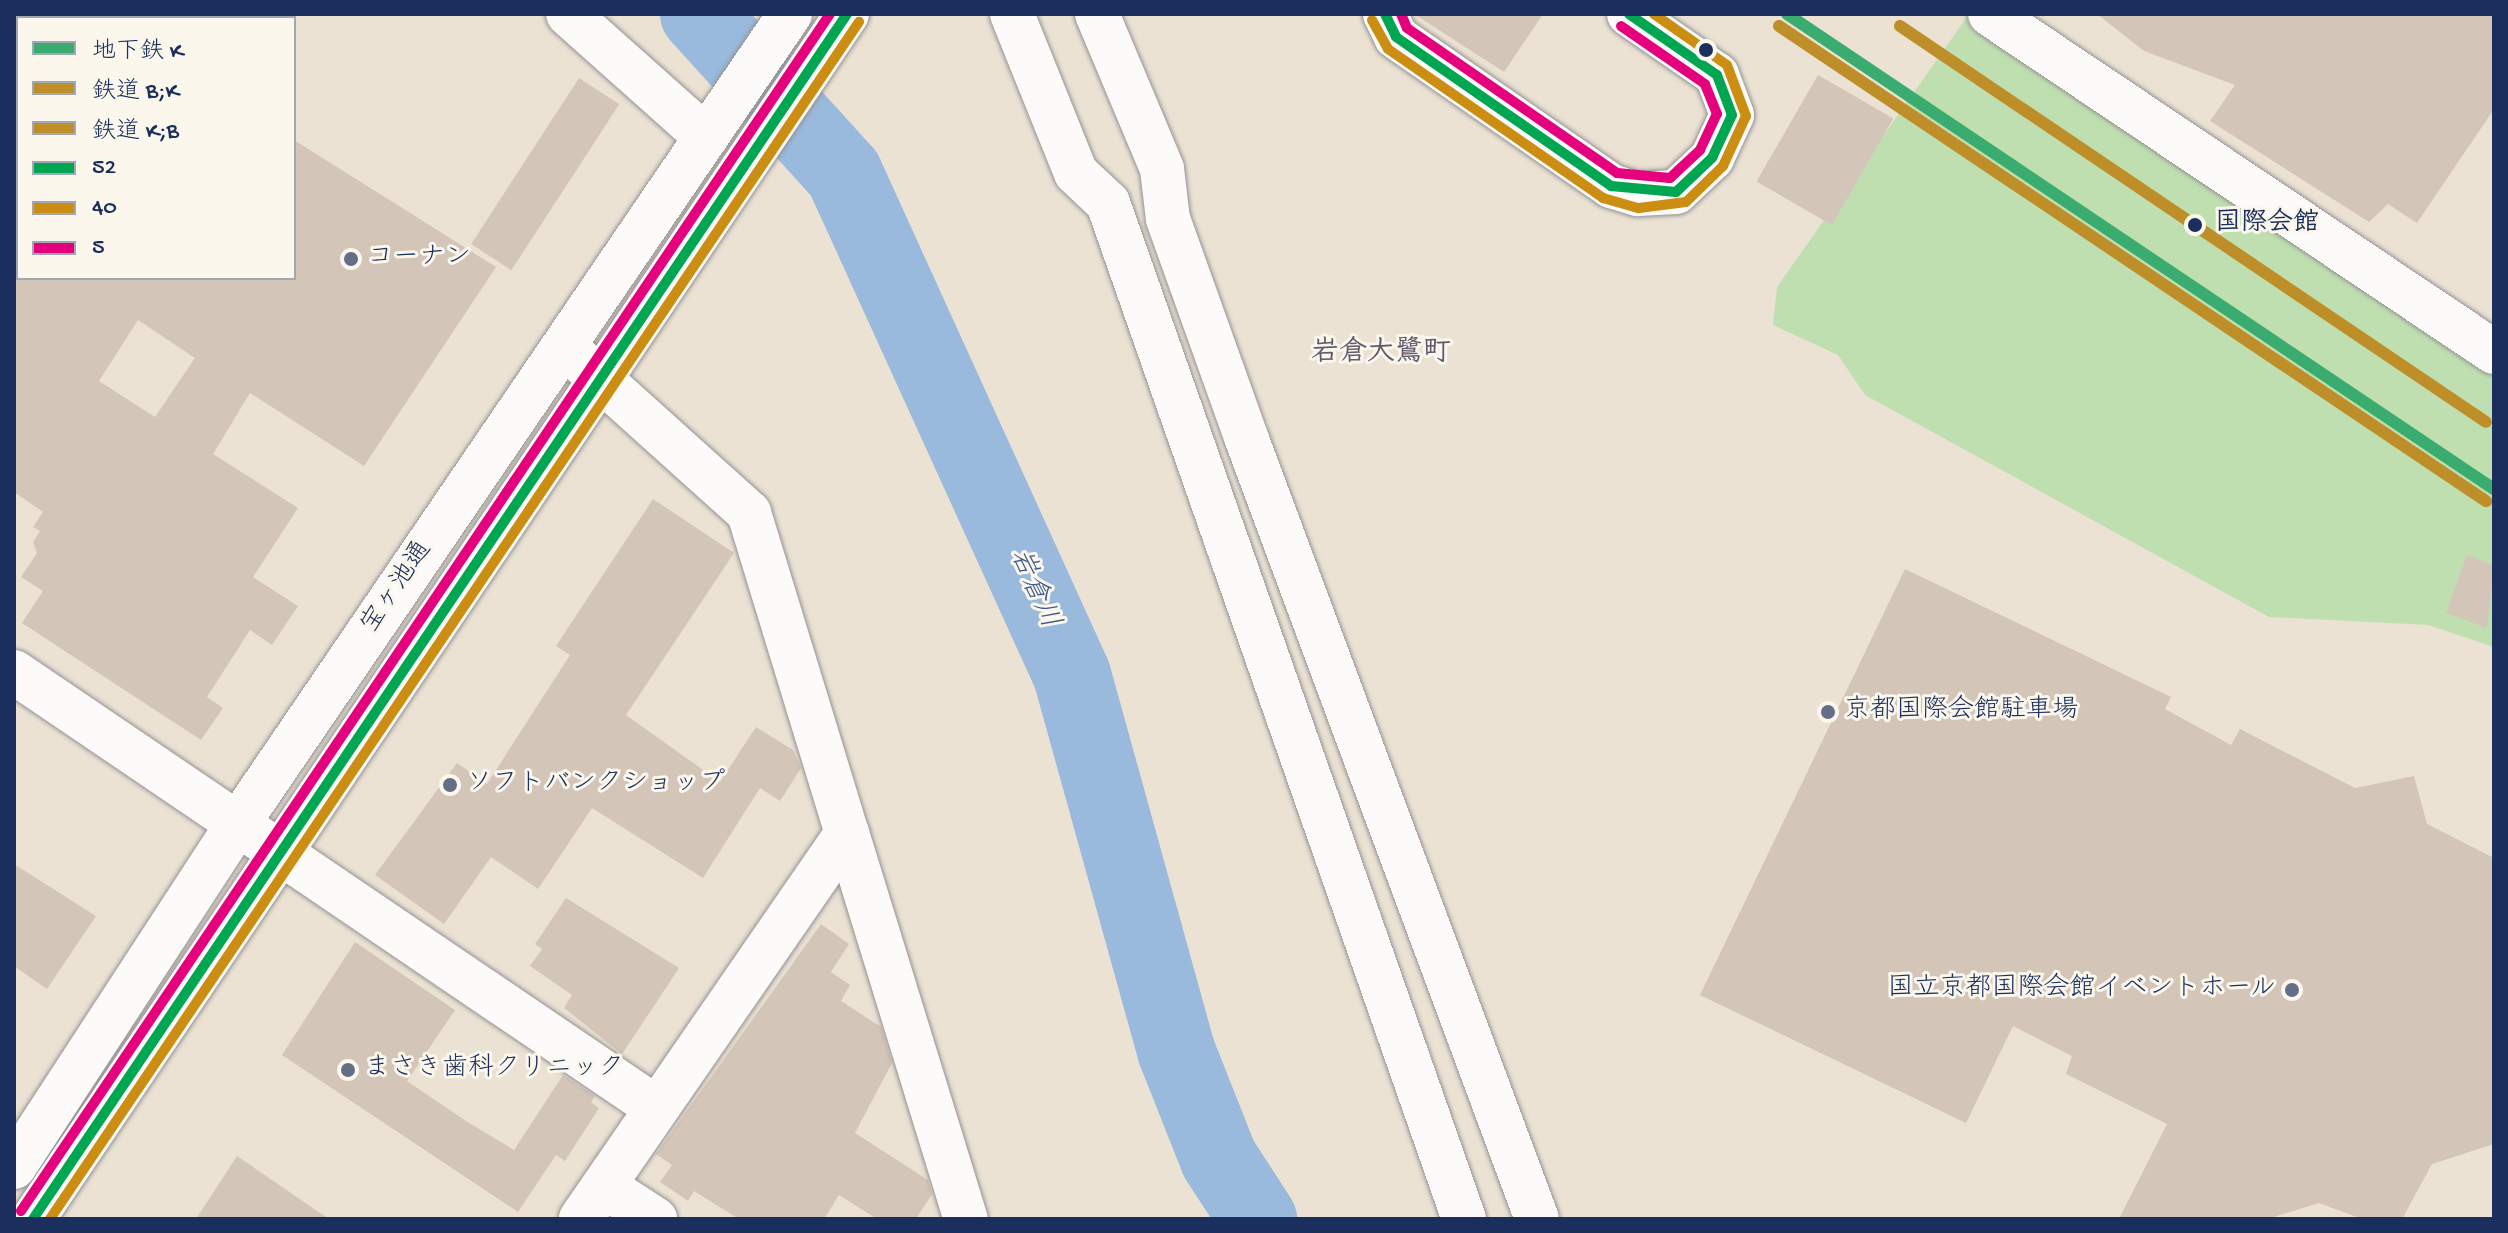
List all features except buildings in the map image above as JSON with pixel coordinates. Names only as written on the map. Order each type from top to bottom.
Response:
[{"type":"street","points":[[568,14],[712,128]]},
{"type":"street","name":"宝ヶ池通","points":[[33,1219],[598,378],[847,14]]},
{"type":"street","points":[[1012,14],[1076,173],[1108,203],[1464,1219]]},
{"type":"street","points":[[1097,14],[1162,169],[1184,263],[1537,1219]]},
{"type":"street","points":[[1385,14],[1396,37],[1611,186],[1676,192],[1712,158],[1732,115],[1717,75],[1629,14]]},
{"type":"street","points":[[1990,14],[2494,352]]},
{"type":"street","name":"宝ヶ池通","points":[[14,1167],[237,825],[786,20]]},
{"type":"street","points":[[563,346],[749,513],[966,1219]]},
{"type":"street","points":[[14,672],[655,1107]]},
{"type":"street","points":[[655,1219],[592,1202],[847,833]]},
{"type":"green space","points":[[1969,14],[2494,352],[2494,647],[2428,625],[2269,617],[1865,395],[1838,355],[1773,325],[1777,287]]},
{"type":"waterway","name":"岩倉川","points":[[699,14],[844,174],[1072,675],[1177,1053],[1219,1159],[1258,1219]]},
{"type":"metro line","name":"K","points":[[1787,14],[2494,489]]},
{"type":"rail line","name":"B;K","points":[[1779,26],[2486,501]]},
{"type":"rail line","name":"K;B","points":[[1900,26],[2486,422]]},
{"type":"transit line","name":"5","points":[[21,1211],[830,14]]},
{"type":"transit line","name":"52","points":[[33,1219],[847,14]]},
{"type":"transit line","name":"52","points":[[1385,14],[1396,37],[1611,186],[1676,192],[1712,158],[1732,115],[1717,75],[1629,14]]},
{"type":"transit line","name":"5","points":[[1401,14],[1407,28],[1617,173],[1670,178],[1700,150],[1717,114],[1705,84],[1621,26]]},
{"type":"transit line","name":"40","points":[[1372,20],[1388,49],[1603,198],[1639,208],[1686,202],[1723,166],[1746,116],[1727,65],[1654,14]]},
{"type":"transit line","name":"40","points":[[50,1219],[859,22]]},
{"type":"place","name":"国際会館","points":[[2195,225]]},
{"type":"place","name":"コーナン","points":[[351,259]]},
{"type":"place","name":"京都国際会館駐車場","points":[[1828,712]]},
{"type":"place","name":"ソフトバンクショップ","points":[[450,785]]},
{"type":"place","name":"国立京都国際会館イベントホール","points":[[2292,990]]},
{"type":"place","name":"まさき歯科クリニック","points":[[348,1070]]},
{"type":"district","name":"岩倉大鷺町","points":[[1381,354]]}]
